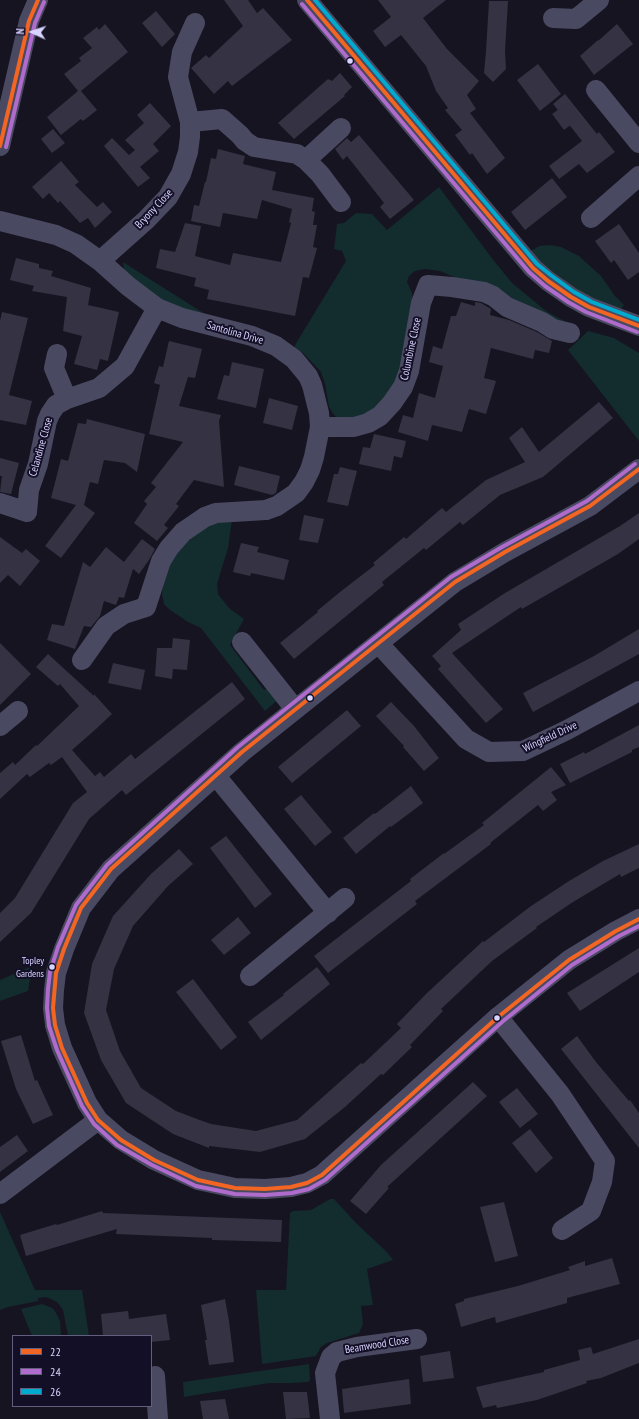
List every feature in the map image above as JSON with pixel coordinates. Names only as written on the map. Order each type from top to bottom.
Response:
[{"type":"street","points":[[0,146],[29,21],[38,0]]},
{"type":"street","points":[[307,0],[533,268],[551,284],[589,307],[639,326]]},
{"type":"street","points":[[553,18],[576,19],[599,0]]},
{"type":"street","name":"Bryony Close","points":[[100,261],[146,220],[168,197],[181,174],[188,152],[190,122],[178,78],[182,52],[195,23]]},
{"type":"street","points":[[596,90],[639,142]]},
{"type":"street","points":[[190,122],[222,119],[245,141],[254,147],[297,154],[306,160],[320,174],[341,202]]},
{"type":"street","points":[[306,160],[341,128]]},
{"type":"street","points":[[591,218],[639,176]]},
{"type":"street","name":"Santolina Drive","points":[[0,221],[56,235],[76,244],[100,261],[128,286],[157,308],[182,318],[265,341],[285,351],[301,367],[312,385],[319,413],[320,427],[314,457],[310,470],[296,493],[277,506],[266,510],[216,513],[205,516],[183,532],[169,548],[161,561],[146,607],[124,614],[106,626],[82,660]]},
{"type":"street","name":"Columbine Close","points":[[320,427],[354,427],[368,423],[380,416],[392,403],[403,387],[409,371],[421,303],[428,285],[484,292],[500,300],[504,315],[531,316],[549,330],[553,329],[570,333]]},
{"type":"street","name":"Celandine Close","points":[[0,503],[27,512],[28,490],[38,464],[47,421],[56,405],[99,388],[125,366],[157,308]]},
{"type":"street","points":[[57,354],[54,368],[68,399]]},
{"type":"street","points":[[639,469],[590,506],[498,556],[455,582],[242,752],[111,868],[81,908],[64,949],[56,973],[53,1008],[55,1025],[62,1048],[87,1103],[98,1120],[121,1140],[154,1160],[198,1180],[235,1188],[265,1189],[291,1187],[307,1183],[322,1175],[498,1017],[569,960],[616,931],[639,919]]},
{"type":"street","points":[[242,642],[296,709]]},
{"type":"street","name":"Wingfield Drive","points":[[378,643],[466,739],[488,752],[523,752],[639,691]]},
{"type":"street","points":[[0,726],[18,710]]},
{"type":"street","points":[[216,776],[328,913]]},
{"type":"street","points":[[250,976],[345,898]]},
{"type":"street","points":[[498,1017],[560,1094],[605,1161],[602,1182],[591,1211],[562,1230]]},
{"type":"street","points":[[0,1194],[98,1120]]},
{"type":"street","name":"Beamwood Close","points":[[330,1419],[325,1372],[331,1357],[337,1352],[357,1347],[417,1339]]},
{"type":"street","points":[[155,1376],[158,1419]]},
{"type":"green space","points":[[439,187],[512,283],[546,311],[579,329],[576,330],[440,271],[425,269],[415,271],[409,276],[407,282],[412,293],[413,305],[405,361],[388,397],[363,417],[339,419],[334,415],[329,407],[325,384],[321,372],[302,352],[295,349],[295,345],[346,261],[342,251],[334,249],[337,224],[344,223],[356,213],[372,214],[387,230]]},
{"type":"green space","points":[[550,245],[561,247],[579,256],[601,276],[615,296],[624,305],[621,309],[594,301],[531,258],[531,251],[539,246]]},
{"type":"green space","points":[[123,262],[205,314],[163,303],[124,270]]},
{"type":"green space","points":[[588,331],[614,338],[639,353],[639,441],[568,350]]},
{"type":"green space","points":[[232,519],[228,548],[217,584],[218,594],[229,608],[244,619],[230,645],[264,690],[270,687],[279,699],[265,711],[201,628],[188,622],[170,610],[164,604],[162,594],[163,579],[175,551],[209,524]]},
{"type":"green space","points":[[32,966],[28,991],[0,1001],[0,980]]},
{"type":"green space","points":[[330,1199],[334,1199],[357,1224],[387,1252],[393,1260],[367,1269],[373,1305],[361,1306],[363,1324],[359,1333],[327,1343],[321,1347],[316,1356],[262,1364],[256,1290],[286,1290],[290,1213],[293,1211],[311,1210]]},
{"type":"green space","points":[[0,1212],[35,1290],[82,1290],[89,1335],[68,1335],[63,1310],[58,1303],[46,1297],[38,1298],[38,1301],[0,1310]]},
{"type":"green space","points":[[42,1304],[52,1308],[60,1321],[61,1335],[32,1335],[21,1309]]},
{"type":"green space","points":[[309,1364],[310,1380],[308,1382],[269,1383],[184,1397],[183,1382]]},
{"type":"building","points":[[224,0],[248,0],[257,13],[263,8],[292,40],[232,86],[228,81],[214,94],[191,68],[206,55],[209,58],[243,26]]},
{"type":"building","points":[[378,0],[446,0],[423,18],[447,49],[479,81],[467,95],[476,109],[470,113],[505,158],[487,174],[472,153],[470,155],[455,135],[462,130],[445,110],[448,108],[436,91],[426,66],[401,35],[385,47],[373,31],[391,17]]},
{"type":"building","points":[[489,1],[508,1],[505,51],[506,69],[493,82],[484,73]]},
{"type":"building","points":[[156,11],[175,34],[162,47],[142,23]]},
{"type":"building","points":[[105,24],[128,52],[81,91],[97,110],[83,121],[81,119],[61,135],[47,117],[78,91],[64,74],[81,61],[79,58],[92,48],[83,38],[97,27],[99,30]]},
{"type":"building","points":[[617,24],[633,44],[594,75],[580,56]]},
{"type":"building","points":[[538,64],[561,94],[540,111],[517,80]]},
{"type":"building","points":[[340,73],[352,87],[344,95],[345,96],[294,139],[278,123],[328,79],[332,81]]},
{"type":"building","points":[[565,94],[597,134],[599,132],[615,152],[587,173],[579,164],[559,179],[549,166],[582,141],[553,104]]},
{"type":"building","points":[[150,103],[171,126],[153,144],[159,151],[140,167],[150,178],[138,187],[104,146],[112,138],[129,155],[135,150],[125,140],[144,123],[137,115]]},
{"type":"building","points":[[53,129],[65,143],[52,153],[41,139]]},
{"type":"building","points":[[359,135],[414,200],[390,219],[380,207],[384,203],[347,156],[343,160],[335,149],[347,138],[351,142]]},
{"type":"building","points":[[218,149],[245,156],[243,164],[276,172],[272,190],[314,198],[312,211],[315,212],[313,225],[317,225],[313,247],[317,248],[309,278],[303,277],[295,316],[207,299],[209,290],[194,286],[196,278],[156,268],[160,249],[175,252],[185,223],[201,226],[195,256],[230,265],[233,253],[281,262],[291,223],[289,222],[292,209],[262,200],[257,219],[223,213],[220,227],[191,221],[194,205],[199,206],[211,158],[216,159]]},
{"type":"building","points":[[61,161],[79,182],[75,185],[97,207],[103,202],[112,212],[95,228],[88,218],[80,223],[60,201],[58,203],[49,193],[43,199],[32,187]]},
{"type":"building","points":[[552,178],[567,197],[525,230],[511,212]]},
{"type":"building","points":[[619,224],[639,253],[639,272],[628,280],[614,260],[611,263],[595,241]]},
{"type":"building","points":[[16,258],[39,264],[39,268],[53,271],[51,276],[91,288],[88,305],[119,312],[108,361],[100,359],[97,370],[74,364],[82,336],[63,331],[67,297],[32,291],[34,286],[10,280]]},
{"type":"building","points":[[461,302],[475,306],[475,302],[481,303],[491,309],[490,315],[509,320],[537,332],[552,341],[549,353],[535,350],[533,359],[491,348],[484,378],[496,381],[486,414],[469,409],[462,432],[432,425],[428,441],[398,432],[403,415],[413,418],[419,393],[435,398],[443,366],[429,362],[433,346],[442,349],[451,316],[456,316]]},
{"type":"building","points":[[2,312],[28,318],[9,395],[32,401],[26,425],[0,420],[0,321]]},
{"type":"building","points":[[169,341],[202,349],[195,378],[188,377],[179,406],[221,415],[219,421],[224,487],[194,480],[176,504],[179,506],[164,525],[168,528],[157,541],[134,523],[147,504],[144,501],[156,487],[151,483],[183,442],[149,434],[160,385],[154,383],[159,366],[163,367]]},
{"type":"building","points":[[232,362],[264,369],[256,408],[217,399],[224,375],[229,376]]},
{"type":"building","points":[[269,398],[298,406],[292,430],[263,423]]},
{"type":"building","points":[[599,402],[613,418],[543,477],[500,495],[463,525],[460,522],[426,550],[424,548],[382,582],[384,585],[294,659],[280,643],[340,592],[375,565],[373,563],[404,537],[406,539],[442,508],[446,512],[486,480],[525,462],[509,438],[522,427],[539,452]]},
{"type":"building","points":[[87,419],[145,434],[137,472],[125,463],[104,460],[98,484],[90,482],[84,505],[95,513],[61,558],[45,546],[76,505],[51,498],[61,459],[68,461],[78,423],[86,424]]},
{"type":"building","points":[[374,434],[406,441],[402,458],[394,456],[391,471],[359,464],[363,447],[370,448]]},
{"type":"building","points":[[0,458],[19,463],[11,494],[0,492],[2,476],[0,476]]},
{"type":"building","points":[[239,466],[280,476],[276,493],[272,495],[234,485]]},
{"type":"building","points":[[340,467],[357,471],[348,506],[327,502],[334,474],[338,474]]},
{"type":"building","points":[[639,513],[639,539],[618,554],[522,609],[521,607],[452,653],[503,709],[486,723],[438,669],[441,666],[432,656],[461,630],[458,624],[505,593],[620,526]]},
{"type":"building","points":[[304,515],[324,519],[318,543],[299,540]]},
{"type":"building","points":[[0,537],[22,553],[26,549],[40,561],[20,586],[8,575],[0,583]]},
{"type":"building","points":[[142,539],[155,549],[139,574],[133,569],[124,598],[119,597],[116,605],[104,601],[100,616],[91,627],[84,626],[75,649],[47,640],[52,624],[64,626],[83,562],[90,567],[106,547],[124,562]]},
{"type":"building","points":[[241,543],[259,547],[257,552],[289,560],[284,580],[251,573],[250,576],[233,572]]},
{"type":"building","points":[[639,629],[639,654],[533,712],[523,693],[594,656]]},
{"type":"building","points":[[173,638],[190,640],[187,670],[173,669],[172,679],[155,676],[157,648],[172,648]]},
{"type":"building","points":[[0,643],[31,674],[0,705]]},
{"type":"building","points":[[48,654],[94,696],[94,694],[112,714],[72,750],[95,776],[100,772],[104,777],[131,754],[135,759],[232,682],[245,699],[126,795],[122,790],[89,819],[31,913],[0,942],[0,913],[15,898],[73,803],[87,792],[62,757],[51,765],[49,763],[30,777],[27,774],[0,799],[0,773],[13,762],[15,765],[79,706],[60,684],[58,686],[36,667]]},
{"type":"building","points":[[113,663],[145,670],[141,690],[108,683]]},
{"type":"building","points":[[391,702],[414,726],[439,758],[424,771],[403,747],[404,746],[376,716]]},
{"type":"building","points":[[347,710],[361,726],[292,783],[278,767]]},
{"type":"building","points":[[639,725],[639,747],[570,783],[560,764],[584,752],[585,754]]},
{"type":"building","points":[[551,767],[566,785],[551,792],[557,800],[543,811],[538,805],[490,843],[491,844],[415,901],[417,904],[328,973],[314,956],[411,881],[410,879],[484,825],[482,823]]},
{"type":"building","points":[[411,786],[423,803],[391,827],[390,826],[356,854],[343,838]]},
{"type":"building","points":[[301,795],[332,832],[315,846],[284,809]]},
{"type":"building","points":[[226,836],[272,894],[255,908],[210,848]]},
{"type":"building","points":[[639,844],[639,868],[621,877],[620,874],[573,902],[536,927],[537,928],[492,961],[441,1009],[443,1011],[410,1045],[412,1047],[383,1075],[381,1074],[345,1107],[305,1139],[260,1152],[209,1146],[209,1148],[173,1134],[126,1103],[101,1060],[84,1013],[92,964],[113,916],[151,874],[179,849],[193,864],[168,886],[133,926],[114,969],[106,1010],[120,1051],[141,1088],[176,1111],[211,1124],[256,1131],[297,1120],[361,1063],[363,1064],[401,1028],[397,1024],[426,994],[483,941],[484,942],[531,906],[569,881],[603,861]]},
{"type":"building","points":[[238,917],[251,933],[224,955],[211,940]]},
{"type":"building","points":[[639,948],[639,972],[580,1011],[567,993]]},
{"type":"building","points":[[317,967],[330,984],[261,1040],[248,1022],[284,995],[283,994]]},
{"type":"building","points":[[193,979],[237,1037],[221,1050],[176,992]]},
{"type":"building","points":[[21,1035],[35,1081],[37,1080],[53,1115],[33,1124],[16,1089],[1,1041]]},
{"type":"building","points":[[577,1036],[596,1062],[629,1101],[630,1100],[639,1113],[639,1148],[561,1049]]},
{"type":"building","points":[[473,1082],[487,1096],[387,1187],[389,1188],[366,1214],[350,1201],[381,1165]]},
{"type":"building","points":[[517,1088],[538,1114],[520,1128],[499,1102]]},
{"type":"building","points":[[530,1129],[553,1158],[536,1173],[512,1143]]},
{"type":"building","points":[[17,1135],[28,1151],[0,1172],[0,1147]]},
{"type":"building","points":[[504,1202],[518,1256],[495,1262],[480,1207]]},
{"type":"building","points":[[102,1211],[103,1213],[282,1220],[281,1242],[212,1240],[212,1238],[116,1234],[117,1229],[26,1256],[20,1235]]},
{"type":"building","points":[[612,1258],[620,1284],[567,1298],[567,1303],[496,1323],[495,1317],[461,1327],[455,1304],[464,1301],[464,1299],[518,1286],[570,1270],[568,1267],[585,1261],[585,1266]]},
{"type":"building","points":[[225,1299],[234,1362],[209,1365],[205,1340],[207,1340],[201,1305]]},
{"type":"building","points":[[128,1311],[129,1319],[166,1314],[170,1340],[152,1342],[152,1335],[103,1335],[101,1314]]},
{"type":"building","points":[[639,1339],[639,1363],[537,1400],[497,1408],[496,1405],[483,1408],[476,1387],[544,1372],[544,1370],[580,1360],[578,1350],[591,1347],[593,1354]]},
{"type":"building","points":[[450,1351],[454,1378],[423,1382],[420,1356]]},
{"type":"building","points":[[409,1379],[411,1404],[344,1413],[342,1389]]},
{"type":"building","points":[[283,1392],[307,1392],[310,1418],[286,1419]]},
{"type":"building","points":[[225,1399],[229,1419],[203,1419],[200,1401]]},
{"type":"tunnel","points":[[558,122],[576,109]]},
{"type":"transit line","name":"22","points":[[0,146],[29,21],[38,0]]},
{"type":"transit line","name":"22","points":[[307,0],[533,268],[548,281],[589,307],[639,326]]},
{"type":"transit line","name":"26","points":[[315,0],[537,264],[574,292],[592,302],[639,320]]},
{"type":"transit line","name":"24","points":[[6,147],[35,23],[44,2]]},
{"type":"transit line","name":"24","points":[[302,4],[529,272],[545,286],[568,302],[586,312],[637,332]]},
{"type":"transit line","name":"24","points":[[635,464],[587,501],[502,547],[451,577],[238,747],[107,865],[76,905],[58,947],[50,972],[48,989],[47,1008],[49,1026],[57,1050],[82,1106],[94,1124],[117,1145],[152,1165],[196,1186],[235,1194],[265,1195],[292,1193],[309,1189],[325,1180],[502,1022],[572,965],[619,936],[639,926]]},
{"type":"transit line","name":"22","points":[[639,469],[590,506],[505,552],[455,582],[242,752],[111,869],[81,908],[64,949],[56,973],[53,1008],[55,1025],[62,1048],[87,1103],[98,1120],[121,1140],[154,1160],[198,1180],[235,1188],[265,1189],[291,1187],[307,1183],[322,1175],[498,1017],[569,960],[616,931],[639,919]]},
{"type":"place","name":"Topley Gardens","points":[[52,967]]}]
